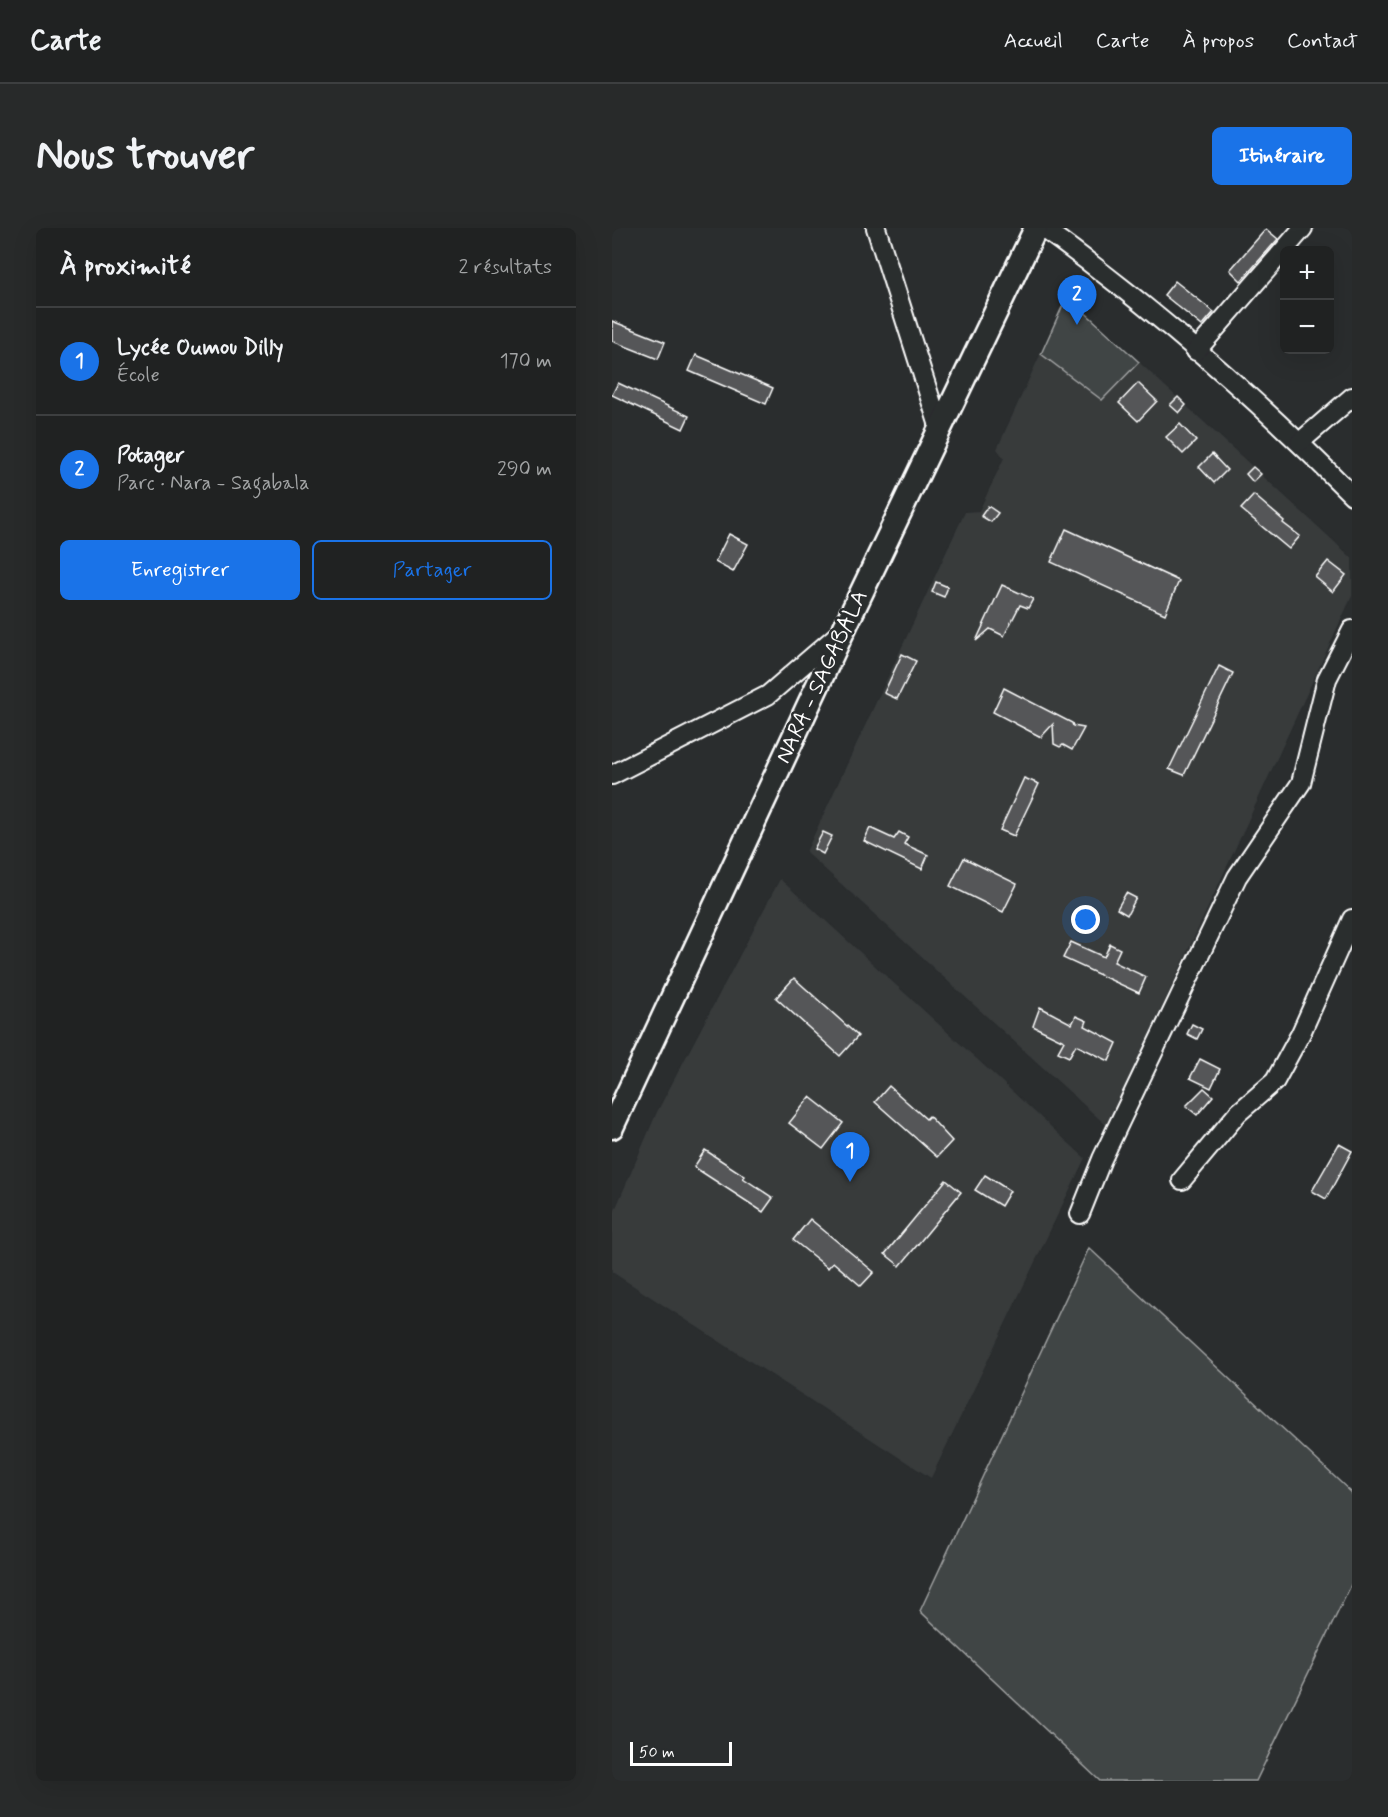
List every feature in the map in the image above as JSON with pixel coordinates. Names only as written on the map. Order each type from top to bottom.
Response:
[{"type":"main road","name":"NARA - SAGABALA","points":[[612,1127],[844,629],[1036,228]]},
{"type":"street","points":[[876,228],[940,429]]},
{"type":"street","points":[[1043,228],[1196,351],[1300,442],[1352,495]]},
{"type":"street","points":[[1196,351],[1303,228]]},
{"type":"street","points":[[1300,442],[1352,397]]},
{"type":"street","points":[[612,775],[768,695],[844,629]]},
{"type":"street","points":[[1080,1214],[1102,1159],[1237,877],[1301,783],[1327,679],[1352,630]]},
{"type":"street","points":[[1182,1180],[1238,1113],[1275,1081],[1301,1033],[1352,919]]},
{"type":"shaded area","points":[[1067,296],[1352,558],[1352,596],[1107,1126],[806,852],[965,512],[979,511],[1004,458],[997,449]]},
{"type":"shaded area","points":[[1067,296],[1139,362],[1102,400],[1041,354]]},
{"type":"shaded area","points":[[780,879],[1085,1158],[931,1478],[612,1272],[612,1217],[657,1112]]},
{"type":"shaded area","points":[[1089,1248],[1352,1493],[1352,1583],[1256,1781],[1100,1781],[920,1611]]},
{"type":"building","points":[[1266,229],[1278,239],[1241,281],[1230,270]]},
{"type":"building","points":[[1175,281],[1214,312],[1202,326],[1164,295]]},
{"type":"building","points":[[612,321],[665,342],[658,359],[612,341]]},
{"type":"building","points":[[696,355],[773,388],[766,404],[689,371]]},
{"type":"building","points":[[618,383],[689,416],[683,429],[612,395]]},
{"type":"building","points":[[1138,383],[1157,401],[1138,421],[1119,403]]},
{"type":"building","points":[[1178,397],[1186,405],[1179,413],[1170,405]]},
{"type":"building","points":[[1180,424],[1196,441],[1183,454],[1166,437]]},
{"type":"building","points":[[1212,454],[1227,470],[1214,483],[1199,467]]},
{"type":"building","points":[[1253,467],[1261,474],[1253,482],[1246,474]]},
{"type":"building","points":[[1254,495],[1300,536],[1289,549],[1241,509]]},
{"type":"building","points":[[988,506],[998,513],[991,522],[981,516]]},
{"type":"building","points":[[1066,529],[1179,581],[1165,614],[1051,562]]},
{"type":"building","points":[[729,534],[748,544],[733,572],[715,562]]},
{"type":"building","points":[[1328,561],[1346,575],[1333,592],[1315,577]]},
{"type":"building","points":[[936,582],[948,587],[944,597],[932,592]]},
{"type":"building","points":[[1002,585],[1033,599],[1028,608],[1020,605],[1004,636],[990,629],[976,641]]},
{"type":"building","points":[[902,654],[916,661],[897,699],[884,693]]},
{"type":"building","points":[[1219,666],[1233,673],[1184,775],[1169,769]]},
{"type":"building","points":[[1004,688],[1072,723],[1073,726],[1084,728],[1072,750],[1063,745],[1060,747],[1054,744],[1053,724],[1041,737],[993,712]]},
{"type":"building","points":[[1024,778],[1039,784],[1014,836],[1000,830]]},
{"type":"building","points":[[870,828],[894,839],[899,832],[908,837],[904,844],[928,855],[922,869],[864,841]]},
{"type":"building","points":[[823,832],[832,836],[823,854],[814,849]]},
{"type":"building","points":[[964,858],[1017,884],[1003,912],[950,886]]},
{"type":"building","points":[[1126,893],[1136,898],[1127,915],[1117,909]]},
{"type":"building","points":[[1071,942],[1104,957],[1110,944],[1120,949],[1114,962],[1146,977],[1139,993],[1063,958]]},
{"type":"building","points":[[794,978],[858,1036],[840,1056],[776,998]]},
{"type":"building","points":[[1040,1007],[1072,1024],[1076,1016],[1087,1021],[1085,1026],[1117,1043],[1109,1061],[1076,1045],[1069,1057],[1058,1052],[1064,1041],[1033,1026]]},
{"type":"building","points":[[1192,1024],[1202,1029],[1197,1039],[1187,1034]]},
{"type":"building","points":[[1200,1059],[1220,1069],[1211,1088],[1190,1078]]},
{"type":"building","points":[[889,1086],[926,1119],[929,1116],[952,1141],[937,1157],[875,1102]]},
{"type":"building","points":[[1204,1088],[1213,1096],[1197,1115],[1186,1106]]},
{"type":"building","points":[[810,1097],[843,1123],[823,1149],[789,1123]]},
{"type":"building","points":[[1339,1144],[1352,1151],[1326,1199],[1312,1191]]},
{"type":"building","points":[[705,1150],[745,1176],[743,1178],[773,1198],[763,1212],[694,1167]]},
{"type":"building","points":[[985,1175],[1010,1191],[1001,1206],[975,1190]]},
{"type":"building","points":[[946,1180],[961,1192],[900,1266],[885,1254]]},
{"type":"building","points":[[810,1219],[874,1272],[861,1286],[833,1262],[828,1268],[793,1240]]},
{"type":"place","name":"Potager","points":[[1077,325]]},
{"type":"place","name":"Lycée Oumou Dilly","points":[[850,1182]]}]
